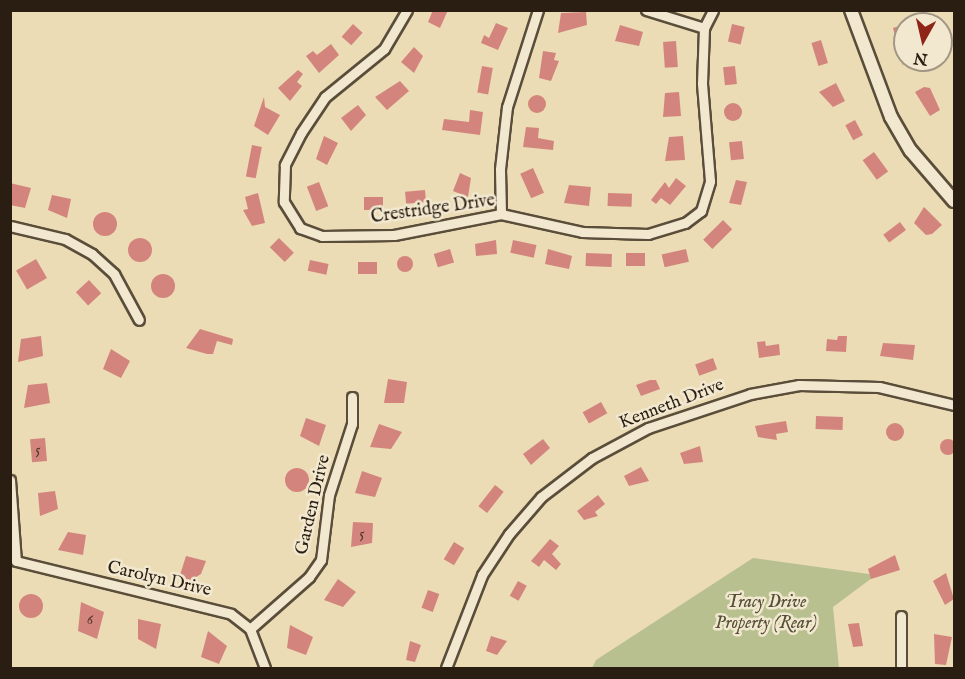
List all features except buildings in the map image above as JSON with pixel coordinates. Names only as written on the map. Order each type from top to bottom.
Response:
[{"type":"street","name":"Crestridge Drive","points":[[407,10],[384,49],[325,97],[301,133],[285,165],[285,202],[300,228],[322,236],[394,236],[501,214],[582,232],[648,234],[685,223],[702,211],[710,181],[702,83],[704,28],[713,10]]},
{"type":"street","points":[[501,214],[500,170],[507,107],[538,10]]},
{"type":"street","points":[[646,10],[704,28]]},
{"type":"street","points":[[851,10],[891,117],[911,151],[954,201]]},
{"type":"street","points":[[11,229],[65,239],[92,254],[114,274],[139,320]]},
{"type":"street","name":"Kenneth Drive","points":[[446,669],[482,575],[509,534],[541,497],[592,458],[648,428],[750,394],[799,385],[879,387],[954,405]]},
{"type":"street","name":"Garden Drive","points":[[250,629],[309,577],[321,560],[329,495],[352,424],[352,397]]},
{"type":"street","name":"Carolyn Drive","points":[[10,480],[16,561],[209,607],[231,614],[250,629]]},
{"type":"street","points":[[900,669],[901,616]]},
{"type":"street","points":[[250,629],[265,669]]},
{"type":"green space","name":"Tracy Drive Property (Rear)","points":[[753,558],[876,575],[833,607],[839,668],[592,668],[596,660]]}]
